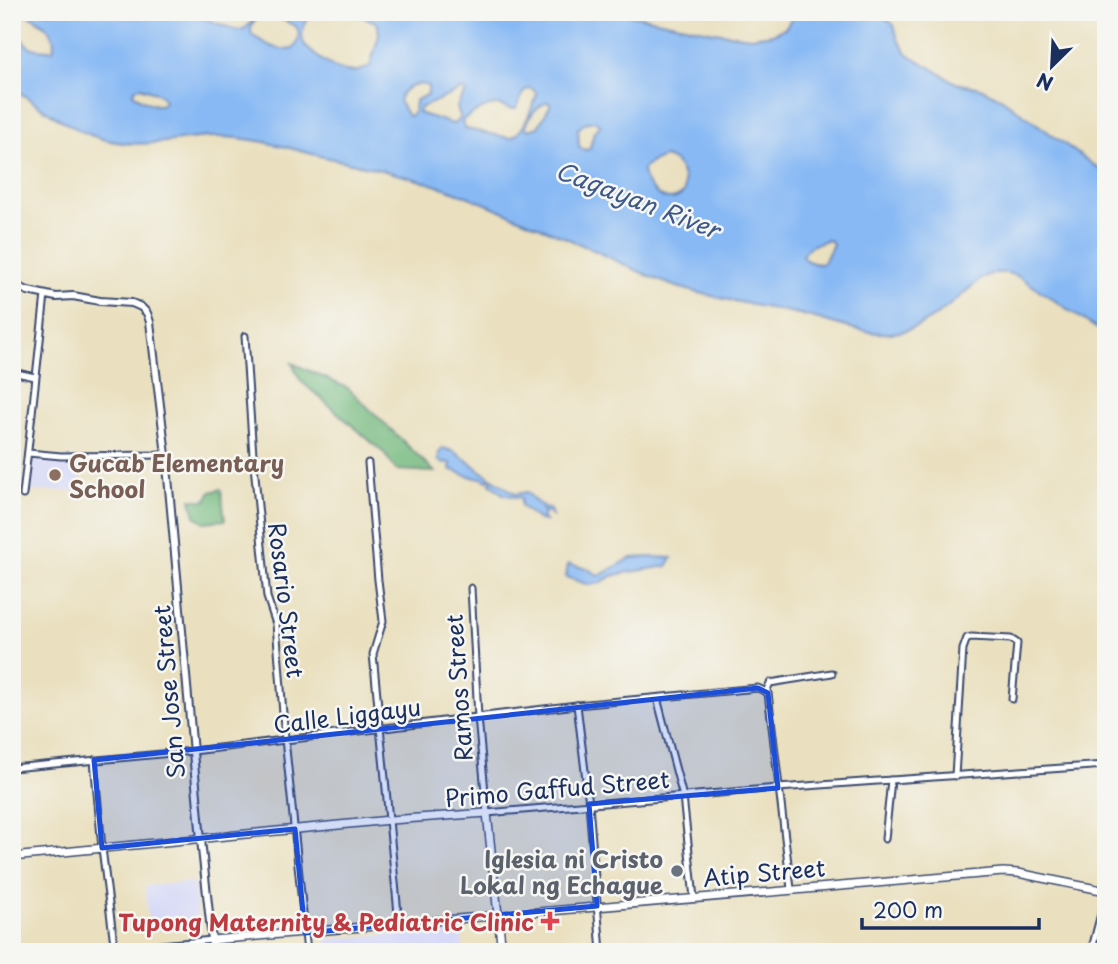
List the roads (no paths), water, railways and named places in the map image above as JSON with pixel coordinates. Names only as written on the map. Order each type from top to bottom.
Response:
[{"type":"main road","name":"Primo Gaffud Street","points":[[12,857],[487,813]]},
{"type":"main road","name":"Ramos Street","points":[[487,813],[502,952]]},
{"type":"main road","name":"Atip Street","points":[[212,940],[1003,872],[1026,874],[1106,893]]},
{"type":"main road","name":"San Jose Street","points":[[212,940],[213,952]]},
{"type":"street","name":"San Jose Street","points":[[12,284],[44,295],[132,303],[147,313],[166,455],[212,940]]},
{"type":"street","points":[[23,495],[44,295]]},
{"type":"street","name":"Rosario Street","points":[[245,336],[264,566],[268,603],[276,624],[307,952]]},
{"type":"street","points":[[12,372],[35,377]]},
{"type":"street","points":[[28,453],[61,456],[166,455]]},
{"type":"street","points":[[368,463],[383,621],[373,654],[399,924]]},
{"type":"street","name":"Ramos Street","points":[[471,588],[478,717],[487,813]]},
{"type":"street","points":[[955,776],[963,649],[967,638],[1011,639],[1017,643],[1012,699]]},
{"type":"street","points":[[791,890],[767,692],[770,683],[832,673]]},
{"type":"street","name":"Calle Liggayu","points":[[12,768],[193,751],[577,705],[758,688],[767,692]]},
{"type":"street","points":[[657,698],[683,797],[694,898]]},
{"type":"street","points":[[577,705],[589,804],[601,952]]},
{"type":"street","points":[[94,760],[115,951]]},
{"type":"street","name":"Primo Gaffud Street","points":[[487,813],[1106,765]]},
{"type":"street","points":[[885,839],[891,780]]},
{"type":"street","points":[[1091,952],[1106,893]]},
{"type":"street","points":[[12,914],[16,952]]},
{"type":"street","name":"Atip Street","points":[[89,952],[212,940]]},
{"type":"water","name":"Cagayan River","points":[[12,12],[187,12],[236,30],[244,29],[250,24],[253,19],[252,12],[266,12],[254,21],[252,35],[271,46],[287,50],[293,49],[298,41],[297,27],[268,12],[315,12],[306,21],[303,29],[302,37],[307,48],[333,67],[355,71],[370,66],[379,35],[378,25],[349,12],[618,12],[751,37],[773,34],[786,27],[793,12],[878,12],[894,25],[898,40],[908,54],[956,83],[980,88],[1001,98],[1106,174],[1106,335],[1024,280],[1000,273],[984,277],[941,312],[918,326],[891,333],[858,330],[674,286],[472,198],[392,173],[271,144],[228,137],[143,144],[99,138],[66,123],[12,87]],"holes":[[[27,14],[43,24],[53,38],[53,50],[35,49],[26,44],[18,30],[19,20]],[[413,86],[428,86],[428,94],[415,101],[414,111],[408,116],[399,101],[404,91]],[[137,88],[157,93],[164,100],[163,104],[153,104],[136,96],[133,94]],[[531,88],[537,93],[523,126],[510,138],[466,129],[462,123],[464,119],[489,106],[515,109],[523,93]],[[466,90],[458,106],[460,119],[453,124],[418,113],[420,108]],[[546,102],[550,103],[538,127],[528,130],[526,128],[529,119]],[[592,121],[598,122],[600,126],[594,132],[587,150],[579,146],[578,129]],[[664,157],[674,162],[684,181],[684,192],[677,198],[661,197],[645,179],[643,173],[648,164]],[[826,240],[833,244],[822,264],[802,257],[805,251]]]},
{"type":"water","points":[[443,448],[455,452],[491,478],[487,481],[450,469],[451,463],[444,464],[438,460]]},
{"type":"water","points":[[493,479],[516,494],[527,492],[537,503],[550,510],[552,516],[542,509],[545,521],[539,520],[521,506],[521,498],[503,494],[490,483]]},
{"type":"water","points":[[631,558],[672,558],[667,566],[624,573],[589,585],[566,577],[568,564],[588,569],[599,576]]},
{"type":"place","name":"Gucab Elementary School","points":[[55,475]]},
{"type":"place","name":"Iglesia ni Cristo Lokal ng Echague","points":[[677,871]]},
{"type":"place","name":"Tupong Maternity & Pediatric Clinic","points":[[550,921]]}]
